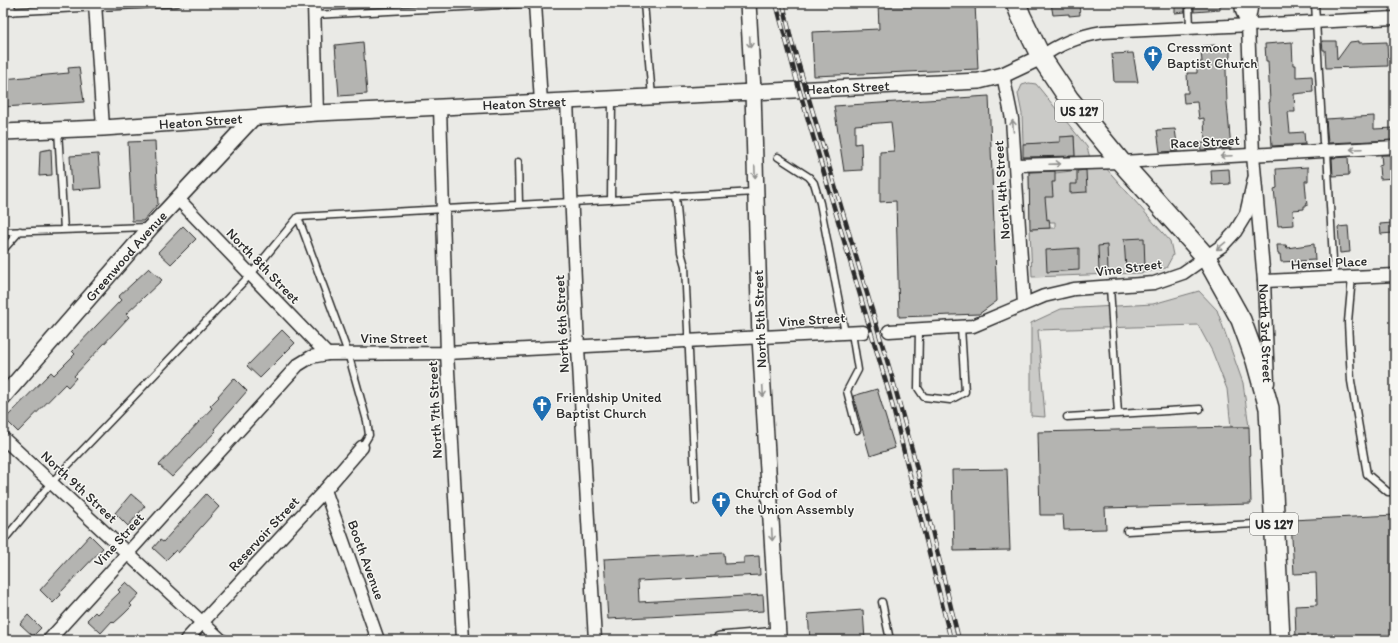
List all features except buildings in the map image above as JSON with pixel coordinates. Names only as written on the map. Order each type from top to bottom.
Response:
[{"type":"highway","name":"US 127","points":[[1016,3],[1041,57],[1069,99],[1121,162],[1206,257],[1241,320],[1256,361],[1270,408]]},
{"type":"highway","name":"North 3rd Street","points":[[1270,408],[1280,640]]},
{"type":"street","points":[[314,3],[317,113]]},
{"type":"street","points":[[536,3],[540,103]]},
{"type":"street","name":"North 5th Street","points":[[748,3],[753,91],[760,338],[781,638]]},
{"type":"street","name":"North 3rd Street","points":[[1241,3],[1242,11],[1248,26]]},
{"type":"street","name":"North 3rd Street","points":[[1252,3],[1248,26],[1254,179],[1264,281],[1270,408]]},
{"type":"street","points":[[95,5],[103,128]]},
{"type":"street","points":[[1041,57],[1055,46],[1087,34],[1103,32],[1395,18]]},
{"type":"street","name":"Heaton Street","points":[[3,132],[103,128],[252,119],[317,113],[979,81],[1002,75],[1041,57]]},
{"type":"street","name":"North 4th Street","points":[[1002,75],[1012,119],[1024,304]]},
{"type":"street","name":"North 6th Street","points":[[567,102],[578,348],[595,640]]},
{"type":"street","name":"North 7th Street","points":[[440,107],[447,353],[463,640]]},
{"type":"street","name":"Greenwood Avenue","points":[[3,397],[152,227],[252,119]]},
{"type":"street","name":"Race Street","points":[[1016,165],[1121,162],[1395,147]]},
{"type":"street","name":"Vine Street","points":[[889,330],[973,326],[1044,296],[1074,289],[1154,283],[1183,273],[1223,245],[1235,232],[1246,214],[1254,179]]},
{"type":"street","name":"North 8th Street","points":[[178,200],[327,354]]},
{"type":"street","name":"Hensel Place","points":[[1264,281],[1395,275]]},
{"type":"street","name":"Vine Street","points":[[49,640],[298,365],[311,357],[327,354],[348,353],[447,353],[578,348],[853,333]]},
{"type":"street","name":"North 9th Street","points":[[3,438],[221,640]]},
{"type":"street","name":"Reservoir Street","points":[[186,640],[325,490],[362,447]]},
{"type":"street","name":"Booth Avenue","points":[[325,490],[378,640]]},
{"type":"street","points":[[720,640],[781,638]]},
{"type":"lane","points":[[11,3],[12,12]]},
{"type":"lane","points":[[3,12],[95,5],[177,3]]},
{"type":"lane","points":[[314,15],[536,3]]},
{"type":"lane","points":[[644,3],[652,97]]},
{"type":"lane","points":[[1189,3],[1190,27]]},
{"type":"lane","points":[[1315,3],[1324,143],[1327,151],[1334,278]]},
{"type":"lane","points":[[611,200],[612,99]]},
{"type":"lane","points":[[58,130],[64,230]]},
{"type":"lane","points":[[778,157],[809,177],[814,183],[820,203],[853,333],[858,370],[846,391],[857,430]]},
{"type":"lane","points":[[518,162],[519,204]]},
{"type":"lane","points":[[3,541],[52,482],[251,274],[298,217],[756,192]]},
{"type":"lane","points":[[676,196],[681,252],[685,266],[690,342],[696,500]]},
{"type":"lane","points":[[298,217],[348,353],[367,421],[369,435],[362,447]]},
{"type":"lane","points":[[3,232],[152,227]]},
{"type":"lane","points":[[3,250],[20,231]]},
{"type":"lane","points":[[1352,277],[1348,322],[1351,381],[1366,474],[1388,492],[1395,492]]},
{"type":"lane","points":[[1110,287],[1118,414]]},
{"type":"lane","points":[[919,329],[918,388],[924,398],[950,400],[965,392],[961,327]]},
{"type":"lane","points":[[1067,417],[1200,409]]},
{"type":"lane","points":[[1127,531],[1274,523]]},
{"type":"lane","points":[[882,602],[890,640]]},
{"type":"shaded area","points":[[1029,83],[1036,84],[1087,147],[1090,158],[1075,158],[1074,136],[1060,137],[1061,158],[1048,159],[1047,143],[1023,144],[1022,114],[1018,94],[1022,85]]},
{"type":"shaded area","points":[[1105,167],[1170,241],[1173,255],[1166,268],[1141,273],[1032,277],[1030,229],[1055,228],[1055,222],[1050,222],[1049,220],[1030,220],[1029,172],[1055,173]]},
{"type":"shaded area","points":[[1199,291],[1217,310],[1243,383],[1249,427],[1231,427],[1227,389],[1212,351],[1198,325],[1038,330],[1045,417],[1031,416],[1031,323],[1061,309],[1153,304]]},
{"type":"railway","points":[[776,3],[799,89],[890,396],[951,640]]},
{"type":"railway","points":[[783,3],[791,39],[892,377],[913,453],[959,640]]},
{"type":"place","name":"Cressmont Baptist Church","points":[[1153,72]]},
{"type":"place","name":"Friendship United Baptist Church","points":[[542,422]]},
{"type":"place","name":"Church of God of the Union Assembly","points":[[721,518]]}]
